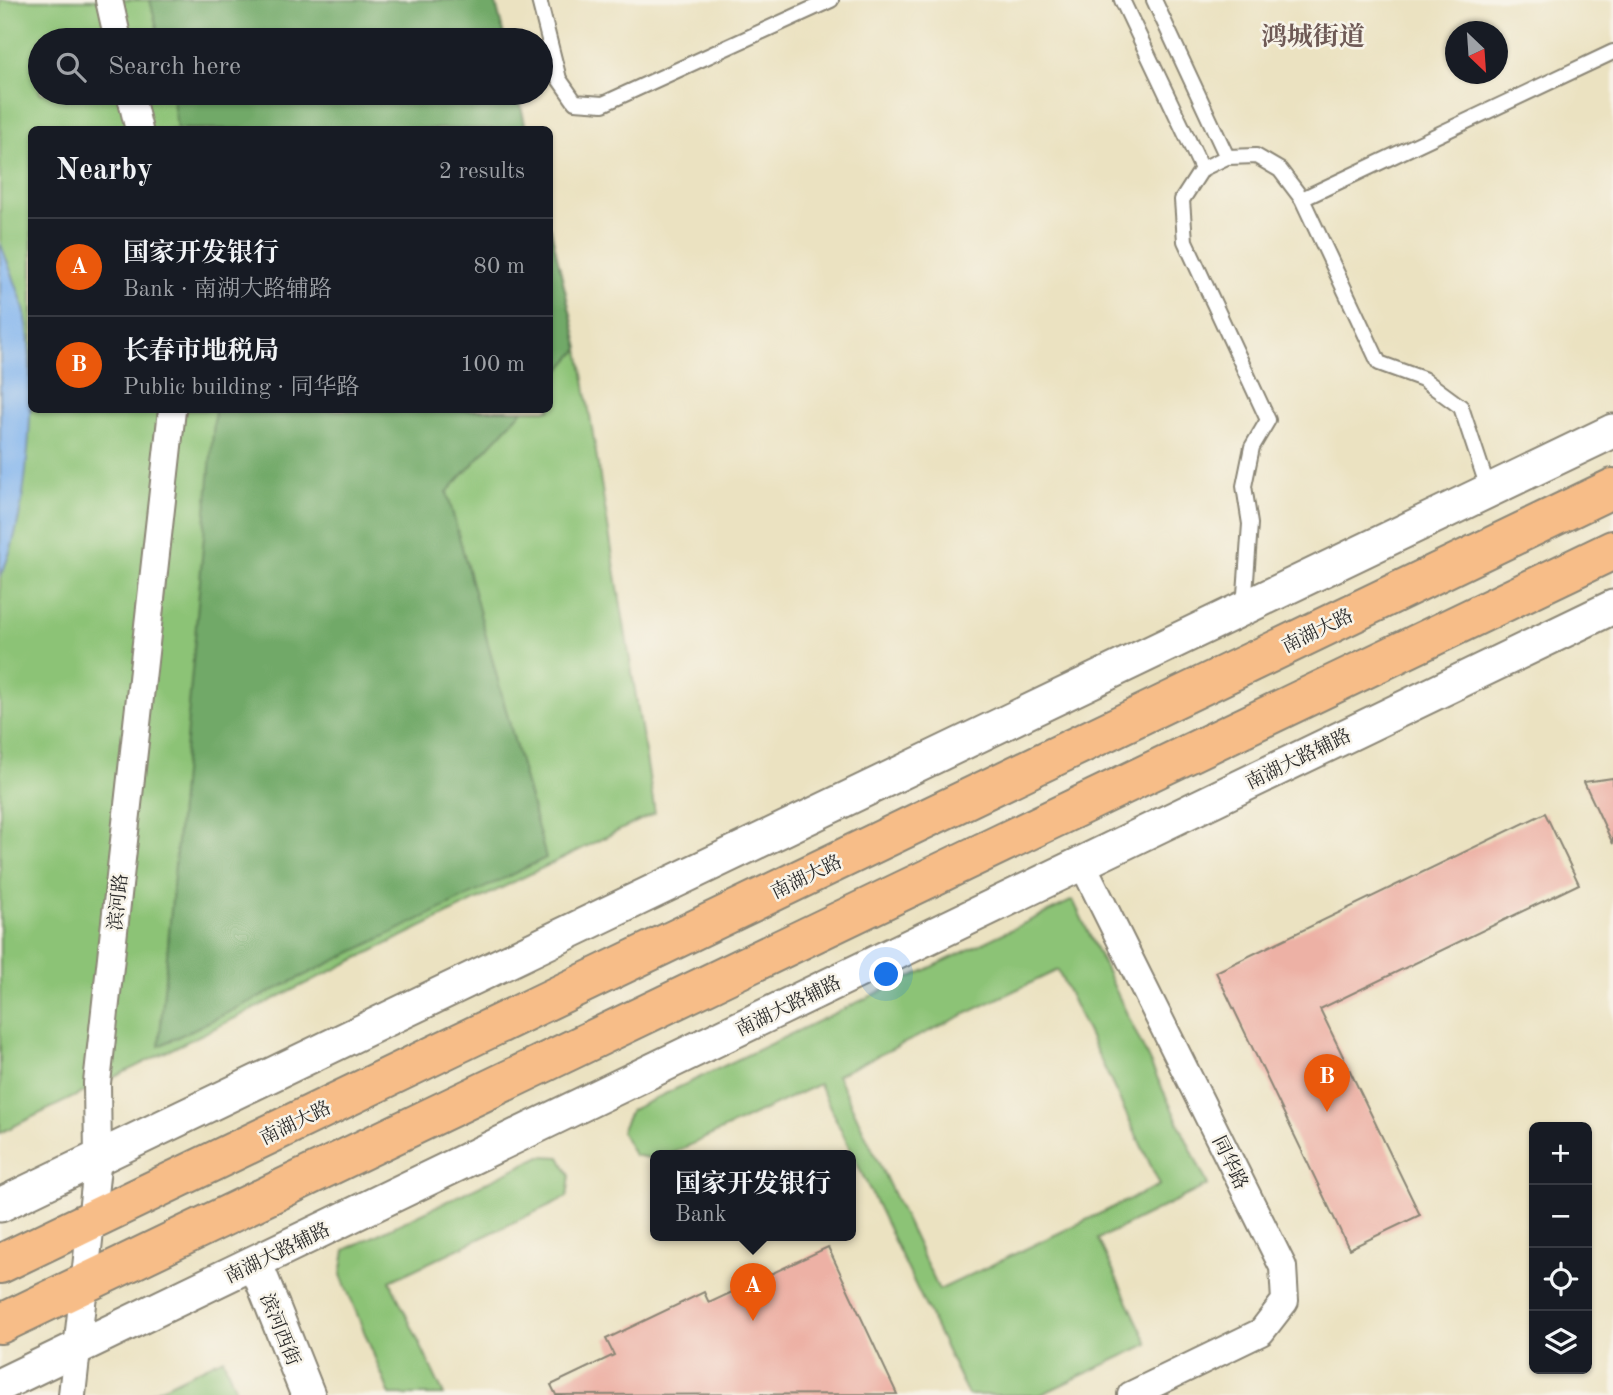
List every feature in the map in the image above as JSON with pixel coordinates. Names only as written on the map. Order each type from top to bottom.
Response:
[{"type":"main road","name":"南湖大路","points":[[0,1264],[1613,488]]},
{"type":"main road","points":[[0,1324],[1613,550]]},
{"type":"street","points":[[109,0],[115,28]]},
{"type":"street","points":[[133,105],[138,126]]},
{"type":"street","name":"滨河路","points":[[72,1395],[98,1158],[97,1083],[172,413]]},
{"type":"street","points":[[0,1205],[1613,431]]},
{"type":"street","name":"南湖大路辅路","points":[[0,1385],[1613,607]]},
{"type":"street","name":"同华路","points":[[1082,863],[1283,1267],[1285,1301],[1261,1332],[1131,1395]]},
{"type":"street","name":"滨河西街","points":[[255,1262],[308,1395]]},
{"type":"lane","points":[[539,0],[546,28]]},
{"type":"lane","points":[[553,55],[559,79],[575,102],[603,104],[831,0]]},
{"type":"lane","points":[[1122,0],[1202,169]]},
{"type":"lane","points":[[1154,0],[1227,157]]},
{"type":"lane","points":[[1302,199],[1613,52]]},
{"type":"lane","points":[[1244,609],[1250,524],[1244,486],[1252,447],[1268,420],[1185,241],[1182,200],[1202,169],[1227,157],[1256,156],[1280,170],[1302,199],[1379,363],[1423,379],[1461,407],[1489,491]]},
{"type":"green space","points":[[0,0],[495,0],[502,28],[28,28],[28,105],[521,105],[525,126],[28,126],[28,413],[553,413],[553,240],[579,349],[655,813],[0,1133]]},
{"type":"green space","points":[[150,0],[495,0],[502,28],[157,28]]},
{"type":"green space","points":[[174,105],[521,105],[525,126],[177,126]]},
{"type":"green space","points":[[553,240],[579,349],[553,378]]},
{"type":"green space","points":[[215,413],[520,413],[447,492],[546,858],[159,1046]]},
{"type":"green space","points":[[1073,900],[1208,1185],[1098,1239],[1148,1344],[1040,1395],[968,1395],[856,1161],[856,1150],[851,1150],[819,1084],[680,1150],[650,1150],[650,1158],[634,1155],[621,1131],[631,1110]],"holes":[[[1058,970],[1160,1185],[939,1290],[837,1075]]]},
{"type":"green space","points":[[541,1156],[560,1157],[570,1176],[567,1197],[390,1281],[444,1395],[390,1395],[341,1275],[345,1250]]},
{"type":"green space","points":[[223,1358],[238,1395],[147,1395]]},
{"type":"water","points":[[0,242],[27,324],[30,417],[24,488],[18,521],[0,577]]},
{"type":"building","points":[[1613,778],[1613,844],[1584,782]]},
{"type":"building","points":[[1545,813],[1579,884],[1320,1009],[1420,1215],[1349,1249],[1216,972]]},
{"type":"building","points":[[828,1247],[897,1394],[556,1395],[551,1385],[614,1355],[606,1339],[704,1292],[709,1303]]},
{"type":"place","name":"长春市地税局","points":[[1327,1112]]},
{"type":"place","name":"国家开发银行","points":[[753,1321]]},
{"type":"district","name":"鸿城街道","points":[[1313,36]]}]
